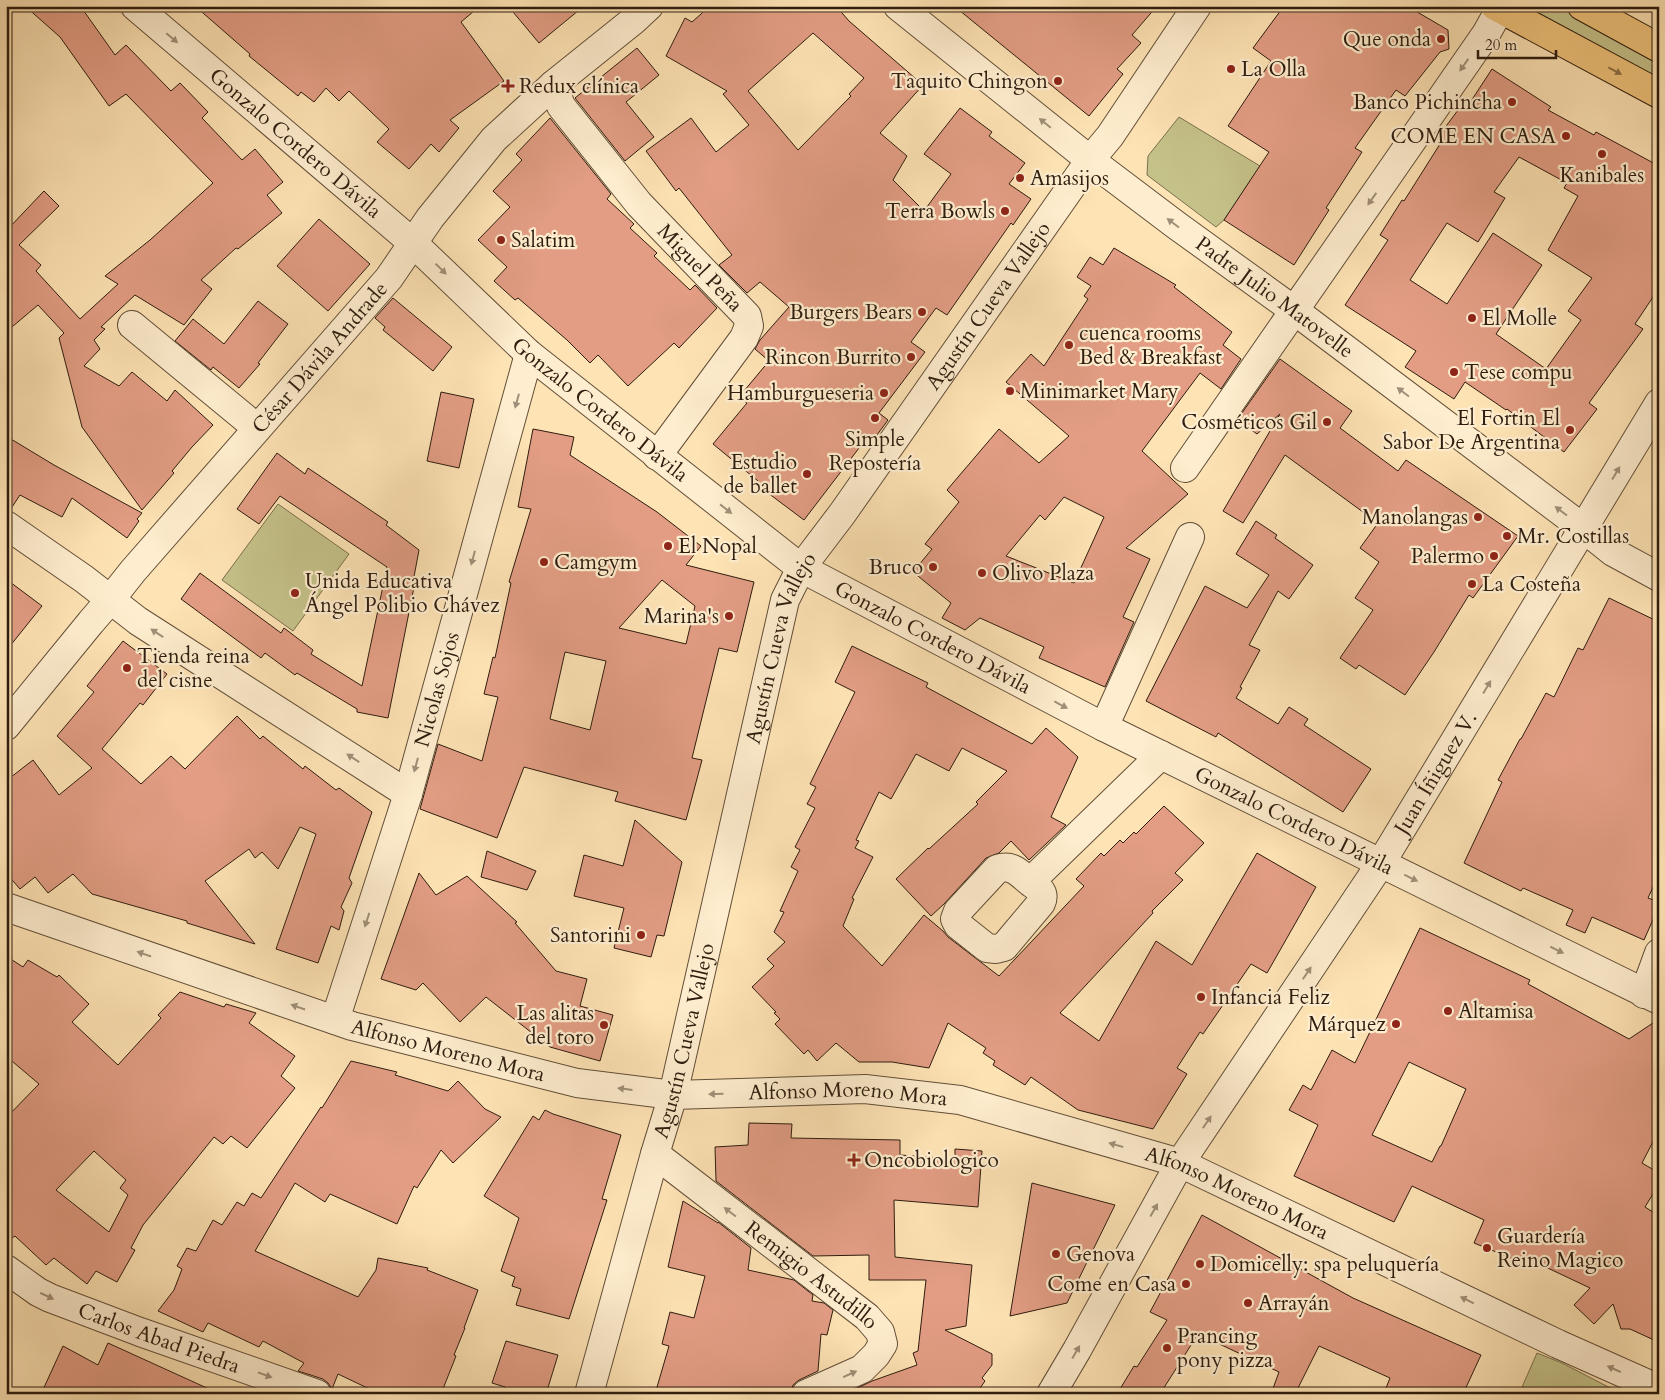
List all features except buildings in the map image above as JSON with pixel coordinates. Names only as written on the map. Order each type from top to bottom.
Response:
[{"type":"main road","points":[[1582,6],[1659,48]]},
{"type":"main road","points":[[1497,8],[1659,94]]},
{"type":"street","name":"Gonzalo Cordero Dávila","points":[[135,6],[413,243],[530,354],[657,456],[802,568],[1104,727],[1652,997]]},
{"type":"street","name":"Padre Julio Matovelle","points":[[898,6],[1090,160],[1176,225],[1295,310],[1613,552],[1659,577]]},
{"type":"street","name":"Agustín Cueva Vallejo","points":[[589,1394],[673,1095],[785,600],[802,568],[1090,160],[1110,136],[1197,6]]},
{"type":"street","points":[[1185,468],[1486,34],[1497,8]]},
{"type":"street","name":"César Dávila Andrade","points":[[6,726],[133,571],[389,278],[430,218],[494,139],[636,11]]},
{"type":"street","name":"Miguel Peña","points":[[553,85],[562,106],[639,204],[747,316],[749,326],[744,338],[657,456]]},
{"type":"street","points":[[132,325],[257,428]]},
{"type":"street","name":"Nicolas Sojos","points":[[335,1020],[408,794],[530,354]]},
{"type":"street","name":"Juan Íñiguez V.","points":[[1051,1394],[1180,1163],[1381,863],[1659,403]]},
{"type":"street","points":[[6,525],[84,578],[138,621],[408,794]]},
{"type":"street","points":[[1104,727],[1190,537]]},
{"type":"street","points":[[1030,882],[1161,755]]},
{"type":"street","name":"Alfonso Moreno Mora","points":[[6,907],[335,1020],[578,1083],[673,1095],[866,1089],[960,1100],[1180,1163],[1558,1344],[1659,1389]]},
{"type":"street","points":[[1652,997],[1659,953]]},
{"type":"street","name":"Remigio Astudillo","points":[[655,1154],[867,1317],[880,1332],[883,1344],[876,1355],[862,1369],[806,1394]]},
{"type":"street","name":"Carlos Abad Piedra","points":[[6,1269],[38,1292],[50,1298],[140,1332],[317,1394]]},
{"type":"shaded area","points":[[1503,6],[1573,6],[1659,53],[1659,89]]},
{"type":"shaded area","points":[[1179,117],[1260,166],[1224,220],[1216,227],[1147,175],[1148,156]]},
{"type":"shaded area","points":[[278,504],[349,554],[293,631],[222,580]]},
{"type":"shaded area","points":[[1537,1353],[1562,1363],[1622,1394],[1519,1394]]},
{"type":"place","name":"Que onda","points":[[1441,39]]},
{"type":"place","name":"La Olla","points":[[1231,69]]},
{"type":"place","name":"Taquito Chingon","points":[[1058,81]]},
{"type":"place","name":"Redux clínica","points":[[508,86]]},
{"type":"place","name":"Banco Pichincha","points":[[1512,102]]},
{"type":"place","name":"COME EN CASA","points":[[1566,136]]},
{"type":"place","name":"Kanibales","points":[[1602,154]]},
{"type":"place","name":"Amasijos","points":[[1020,178]]},
{"type":"place","name":"Terra Bowls","points":[[1005,211]]},
{"type":"place","name":"Salatim","points":[[501,240]]},
{"type":"place","name":"Burgers Bears","points":[[922,312]]},
{"type":"place","name":"El Molle","points":[[1472,318]]},
{"type":"place","name":"cuenca rooms Bed & Breakfast","points":[[1069,345]]},
{"type":"place","name":"Rincon Burrito","points":[[911,357]]},
{"type":"place","name":"Tese compu","points":[[1454,372]]},
{"type":"place","name":"Minimarket Mary","points":[[1010,391]]},
{"type":"place","name":"Hamburgueseria","points":[[884,393]]},
{"type":"place","name":"Simple Repostería","points":[[875,418]]},
{"type":"place","name":"Cosméticos Gil","points":[[1327,422]]},
{"type":"place","name":"El Fortin El Sabor De Argentina","points":[[1570,430]]},
{"type":"place","name":"Estudio de ballet","points":[[807,474]]},
{"type":"place","name":"Manolangas","points":[[1478,517]]},
{"type":"place","name":"Mr. Costillas","points":[[1507,536]]},
{"type":"place","name":"El Nopal","points":[[668,546]]},
{"type":"place","name":"Palermo","points":[[1494,556]]},
{"type":"place","name":"Camgym","points":[[544,562]]},
{"type":"place","name":"Bruco","points":[[933,567]]},
{"type":"place","name":"Olivo Plaza","points":[[982,573]]},
{"type":"place","name":"La Costeña","points":[[1472,584]]},
{"type":"place","name":"Unida Educativa Ángel Polibio Chávez","points":[[295,593]]},
{"type":"place","name":"Marina's","points":[[729,616]]},
{"type":"place","name":"Tienda reina del cisne","points":[[127,668]]},
{"type":"place","name":"Santorini","points":[[641,935]]},
{"type":"place","name":"Infancia Feliz","points":[[1201,997]]},
{"type":"place","name":"Altamisa","points":[[1448,1011]]},
{"type":"place","name":"Márquez","points":[[1396,1024]]},
{"type":"place","name":"Las alitas del toro","points":[[604,1025]]},
{"type":"place","name":"Oncobiologico","points":[[854,1160]]},
{"type":"place","name":"Guardería Reino Magico","points":[[1487,1248]]},
{"type":"place","name":"Genova","points":[[1056,1254]]},
{"type":"place","name":"Domicelly: spa peluquería","points":[[1200,1264]]},
{"type":"place","name":"Come en Casa","points":[[1186,1284]]},
{"type":"place","name":"Arrayán","points":[[1248,1303]]},
{"type":"place","name":"Prancing pony pizza","points":[[1167,1348]]}]
